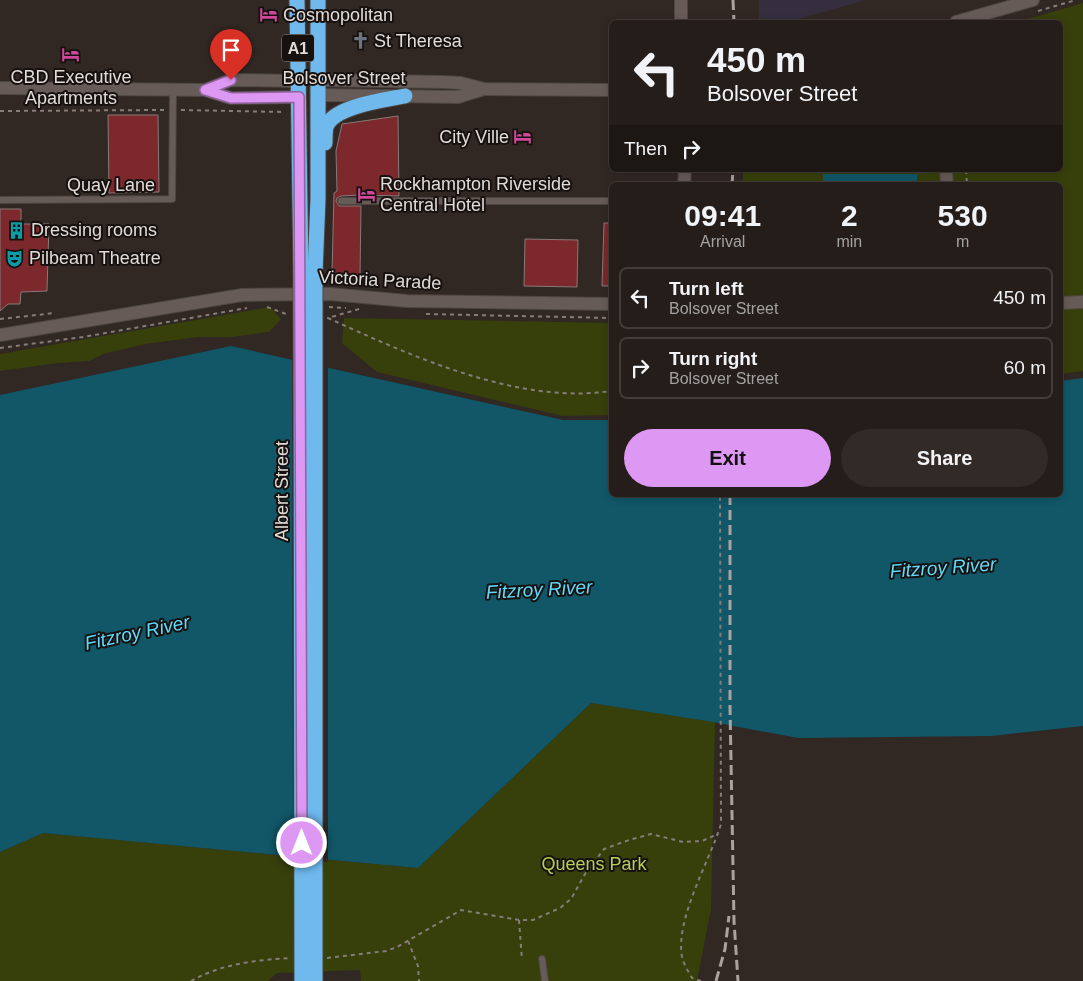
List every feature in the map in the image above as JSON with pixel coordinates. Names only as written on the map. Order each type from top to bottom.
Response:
[{"type":"highway","name":"Albert Street","points":[[298,0],[299,97],[308,272],[315,981]]},
{"type":"highway","name":"Albert Street","points":[[302,981],[308,272],[318,199],[318,0]]},
{"type":"highway","name":"Bolsover Street","points":[[299,81],[319,87]]},
{"type":"highway","name":"Bolsover Street","points":[[299,97],[319,87]]},
{"type":"highway","points":[[318,199],[326,126],[347,109],[405,96]]},
{"type":"street","points":[[681,0],[681,20]]},
{"type":"street","points":[[963,20],[1033,0]]},
{"type":"street","name":"Bolsover Street","points":[[205,90],[231,80],[299,81]]},
{"type":"street","name":"Bolsover Street","points":[[319,87],[443,82],[461,83],[484,89],[609,90]]},
{"type":"street","name":"Bolsover Street","points":[[319,87],[405,96],[458,97],[484,89]]},
{"type":"street","name":"Bolsover Street","points":[[0,88],[205,90],[231,98],[299,97]]},
{"type":"street","name":"Victoria Parade","points":[[0,335],[242,295],[313,294],[407,301],[609,304]]},
{"type":"street","points":[[1063,303],[1083,302]]},
{"type":"lane","name":"Quay Lane","points":[[0,200],[172,199],[172,90]]},
{"type":"lane","points":[[341,201],[609,201]]},
{"type":"lane","points":[[542,959],[545,981]]},
{"type":"path","points":[[0,111],[172,110],[284,112]]},
{"type":"path","points":[[359,309],[328,318],[390,347],[515,386],[566,393],[609,391]]},
{"type":"path","points":[[701,981],[692,978],[686,967],[682,952],[686,916],[721,824],[720,497]]},
{"type":"path","points":[[322,958],[386,951],[408,941],[460,910],[519,920],[533,920],[560,908],[571,899],[585,874],[604,849],[651,834],[683,842],[702,841],[718,834]]},
{"type":"path","points":[[519,920],[522,960]]},
{"type":"path","points":[[408,941],[418,966],[419,981]]},
{"type":"path","points":[[191,981],[235,964],[296,958]]},
{"type":"path","points":[[687,981],[692,978]]},
{"type":"shaded area","points":[[759,0],[866,0],[795,20],[759,20]]},
{"type":"green space","points":[[1083,3],[1083,371],[1063,374],[1063,182],[743,182],[743,172],[1063,172],[1063,20],[1025,20]]},
{"type":"green space","points":[[270,307],[281,319],[269,332],[232,337],[198,337],[145,344],[103,354],[89,361],[0,371],[0,354]]},
{"type":"green space","points":[[344,318],[609,323],[609,415],[563,416],[377,372],[342,343]]},
{"type":"green space","name":"Queens Park","points":[[591,703],[715,722],[711,909],[697,981],[361,981],[360,970],[277,973],[268,981],[0,981],[0,852],[43,833],[418,868]]},
{"type":"water","points":[[823,174],[917,174],[917,182],[823,182]]},
{"type":"water","name":"Fitzroy River","points":[[231,346],[563,420],[609,420],[609,497],[1063,497],[1063,381],[1083,378],[1083,726],[991,736],[798,738],[707,721],[591,703],[418,868],[43,833],[0,852],[0,395]]},
{"type":"pier","points":[[292,357],[328,365],[328,862],[293,859]]},
{"type":"building","points":[[108,115],[158,115],[159,192],[109,193]]},
{"type":"building","name":"Rockhampton Riverside Central Hotel","points":[[398,116],[399,196],[360,195],[337,198],[336,201],[339,206],[361,206],[360,275],[332,274],[334,193],[337,191],[336,151],[342,124]]},
{"type":"building","points":[[0,209],[21,209],[21,224],[49,224],[47,291],[21,292],[20,304],[8,304],[0,311]]},
{"type":"building","points":[[604,223],[609,223],[609,286],[602,286]]},
{"type":"building","points":[[525,239],[578,240],[577,287],[524,286]]},
{"type":"railway","points":[[733,0],[734,20]]},
{"type":"railway","points":[[732,182],[733,172]]},
{"type":"railway","points":[[730,497],[730,707],[734,921],[738,981]]},
{"type":"railway","points":[[716,981],[725,949],[729,916]]},
{"type":"place","name":"Cosmopolitan","points":[[269,15]]},
{"type":"place","name":"St Theresa","points":[[360,41]]},
{"type":"place","name":"CBD Executive Apartments","points":[[71,54]]},
{"type":"place","name":"City Ville","points":[[523,137]]},
{"type":"place","name":"Rockhampton Riverside Central Hotel","points":[[366,194]]},
{"type":"place","name":"Dressing rooms","points":[[17,230]]},
{"type":"place","name":"Pilbeam Theatre","points":[[15,258]]},
{"type":"route","points":[[231,80],[205,90],[231,98],[299,97],[302,843]]}]
